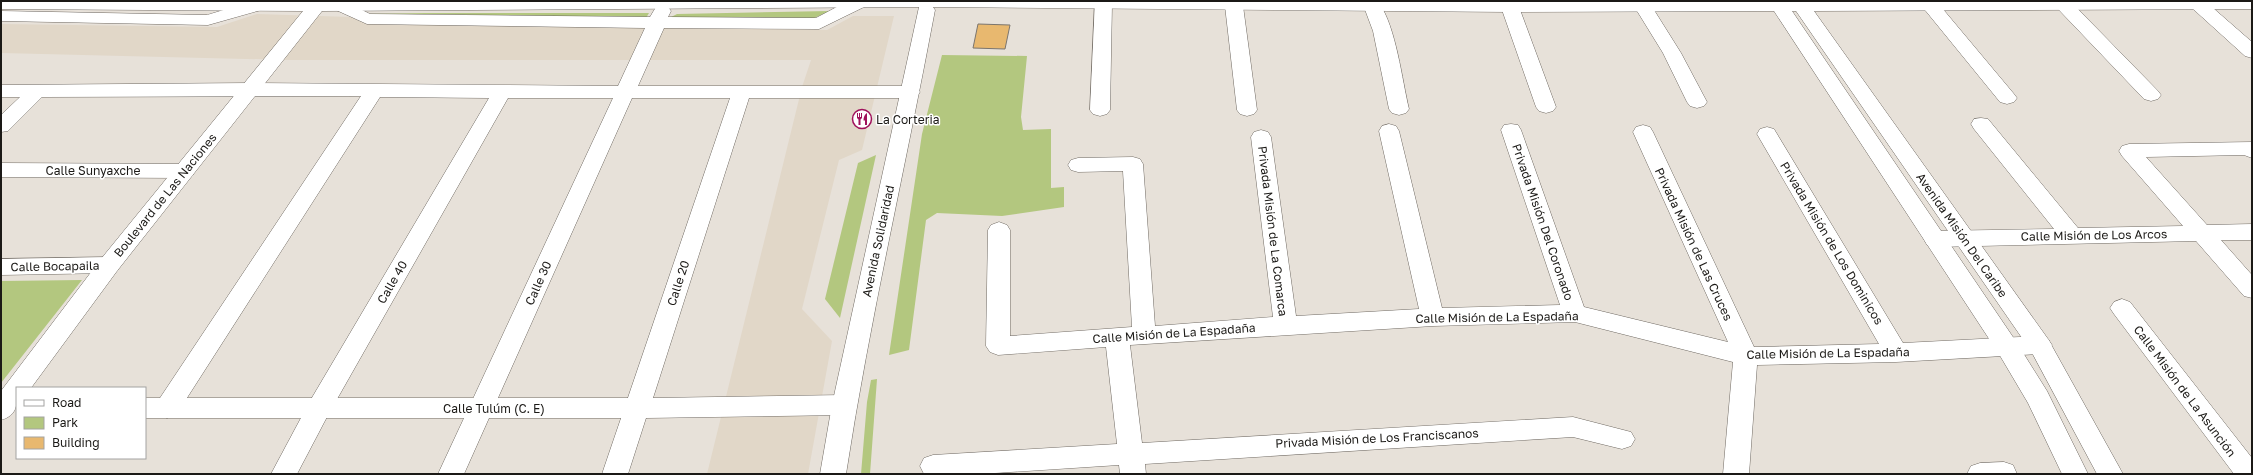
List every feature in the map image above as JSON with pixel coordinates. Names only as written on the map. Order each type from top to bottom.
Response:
[{"type":"street","points":[[342,6],[367,19],[819,24],[860,2]]},
{"type":"street","points":[[3,15],[25,4],[342,6],[860,2],[1103,3],[1234,6],[1510,8],[1643,6],[1707,3],[1931,6],[2252,4]]},
{"type":"street","name":"Avenida Solidaridad","points":[[833,474],[844,405],[928,3]]},
{"type":"street","points":[[1100,110],[1103,3]]},
{"type":"street","name":"Calle 30","points":[[451,474],[655,23],[666,4]]},
{"type":"street","points":[[2198,4],[2252,52]]},
{"type":"street","name":"Avenida Misión Del Caribe","points":[[1779,5],[2007,347],[2038,398],[2075,474]]},
{"type":"street","name":"Avenida Misión Del Caribe","points":[[1801,5],[2040,345],[2110,474]]},
{"type":"street","points":[[3,15],[208,20],[255,6]]},
{"type":"street","name":"Boulevard de Las Naciones","points":[[18,387],[109,265],[318,6]]},
{"type":"street","points":[[1234,6],[1247,110]]},
{"type":"street","points":[[1643,6],[1672,53],[1697,102]]},
{"type":"street","points":[[1931,6],[2007,98]]},
{"type":"street","points":[[2065,6],[2151,95]]},
{"type":"street","points":[[1373,7],[1382,31],[1399,109]]},
{"type":"street","points":[[1510,8],[1546,108]]},
{"type":"street","points":[[1,91],[36,92],[251,89],[502,92],[910,92]]},
{"type":"street","points":[[156,408],[375,90]]},
{"type":"street","points":[[1,126],[36,92]]},
{"type":"street","name":"Calle 40","points":[[284,474],[320,408],[502,92]]},
{"type":"street","name":"Calle 20","points":[[615,474],[742,93]]},
{"type":"street","points":[[1981,124],[2072,236]]},
{"type":"street","name":"Privada Misión Del Coronado","points":[[1512,130],[1575,313]]},
{"type":"street","points":[[1389,131],[1433,317]]},
{"type":"street","name":"Privada Misión de Las Cruces","points":[[1643,132],[1746,356]]},
{"type":"street","name":"Privada Misión de Los Dominicos","points":[[1767,134],[1896,353]]},
{"type":"street","name":"Privada Misión de La Comarca","points":[[1261,137],[1286,325]]},
{"type":"street","points":[[2252,151],[2248,148],[2129,151],[2252,290]]},
{"type":"street","points":[[1078,165],[1132,164],[1144,335]]},
{"type":"street","name":"Calle Sunyaxche","points":[[1,170],[185,171]]},
{"type":"street","name":"Calle Misión de La Espadaña","points":[[999,230],[998,346],[1286,325],[1433,317],[1575,313],[1746,356],[1896,353],[2040,345]]},
{"type":"street","name":"Calle Misión de Los Arcos","points":[[1935,239],[2252,232]]},
{"type":"street","name":"Calle Bocapaila","points":[[1,268],[109,265]]},
{"type":"street","name":"Calle Misión de La Asunción","points":[[2122,308],[2249,474]]},
{"type":"street","points":[[1117,337],[1132,464]]},
{"type":"street","points":[[1736,474],[1746,356]]},
{"type":"street","name":"Boulevard de Las Naciones","points":[[5,409],[16,390]]},
{"type":"street","name":"Calle Tulúm (C. E)","points":[[156,408],[636,408],[844,405]]},
{"type":"street","name":"Privada Misión de Los Franciscanos","points":[[933,466],[1132,464],[1573,427],[1622,439]]},
{"type":"shaded area","points":[[257,14],[351,17],[366,23],[827,30],[853,16],[894,16],[862,150],[839,160],[802,309],[832,341],[808,474],[707,474],[802,87],[811,60],[291,60],[1,53],[1,24],[217,27]]},
{"type":"green space","points":[[830,11],[812,19],[674,20],[671,17],[677,14]]},
{"type":"green space","points":[[367,13],[649,13],[646,18]]},
{"type":"green space","points":[[942,55],[1027,56],[1021,117],[1023,130],[1051,129],[1051,188],[1064,187],[1064,207],[1002,216],[937,213],[926,220],[909,350],[889,355],[922,134]]},
{"type":"green space","points":[[876,155],[840,318],[825,299],[858,163]]},
{"type":"green space","points":[[82,280],[1,383],[1,281]]},
{"type":"green space","points":[[877,379],[870,474],[861,474],[867,402],[871,380]]},
{"type":"building","points":[[978,24],[1010,25],[1005,49],[973,48]]},
{"type":"place","name":"La Corteria","points":[[862,119]]}]
